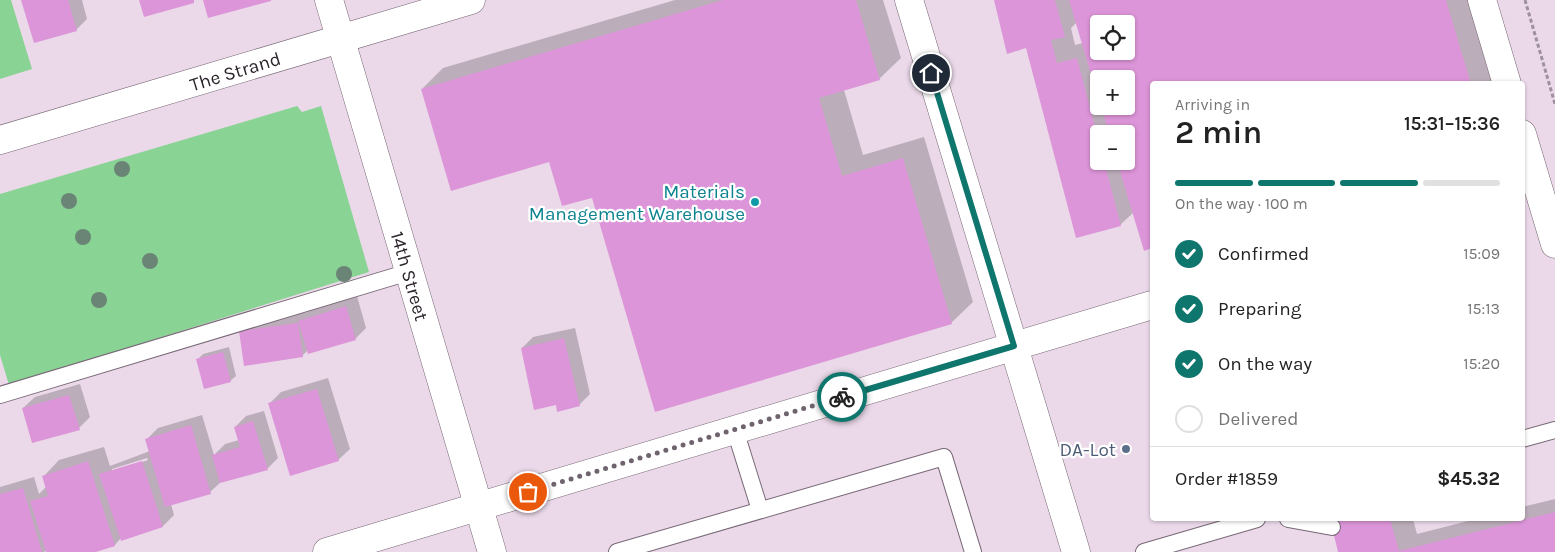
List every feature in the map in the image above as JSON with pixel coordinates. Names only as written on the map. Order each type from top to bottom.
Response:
[{"type":"street","name":"14th Street","points":[[329,0],[492,552]]},
{"type":"street","name":"The Strand","points":[[0,140],[471,0]]},
{"type":"street","points":[[909,0],[1076,552]]},
{"type":"street","points":[[1482,0],[1506,81]]},
{"type":"street","points":[[1525,153],[1531,191],[1555,244]]},
{"type":"street","points":[[327,552],[1150,305]]},
{"type":"lane","points":[[0,395],[409,272]]},
{"type":"lane","points":[[735,430],[760,510]]},
{"type":"lane","points":[[1525,438],[1555,430]]},
{"type":"lane","points":[[617,552],[944,457],[973,552]]},
{"type":"lane","points":[[1144,552],[1250,521]]},
{"type":"lane","points":[[1299,521],[1332,527]]},
{"type":"path","points":[[1525,0],[1555,104]]},
{"type":"green space","points":[[0,0],[11,0],[32,69],[0,79]]},
{"type":"green space","points":[[297,106],[302,112],[321,106],[369,272],[9,385],[0,355],[0,194]]},
{"type":"building","points":[[21,0],[68,0],[77,31],[34,43]]},
{"type":"building","points":[[139,0],[194,0],[194,3],[144,17]]},
{"type":"building","points":[[203,0],[271,0],[271,1],[208,18]]},
{"type":"building","name":"Materials Management Warehouse","points":[[723,0],[856,0],[880,80],[819,98],[842,176],[903,158],[952,324],[655,412],[592,198],[562,206],[549,162],[451,191],[421,89]]},
{"type":"building","points":[[994,0],[1055,0],[1065,37],[1051,40],[1057,63],[1077,58],[1090,108],[1090,115],[1092,115],[1095,125],[1090,125],[1090,170],[1106,170],[1121,226],[1076,238],[1026,48],[1007,54]]},
{"type":"building","points":[[1069,0],[1446,0],[1470,81],[1150,81],[1150,249],[1144,251],[1120,170],[1135,170],[1135,125],[1106,125],[1104,115],[1135,115],[1135,70],[1090,71]]},
{"type":"building","points":[[346,306],[356,340],[308,354],[298,321]]},
{"type":"building","points":[[298,323],[303,357],[244,366],[239,331]]},
{"type":"building","points":[[564,338],[580,406],[557,412],[556,405],[534,410],[521,348]]},
{"type":"building","points":[[223,352],[231,382],[204,389],[196,359]]},
{"type":"building","points":[[317,389],[339,461],[290,476],[268,403]]},
{"type":"building","points":[[69,395],[80,430],[32,443],[22,408]]},
{"type":"building","points":[[253,421],[268,470],[220,483],[212,455],[240,447],[234,427]]},
{"type":"building","points":[[191,425],[211,494],[165,507],[145,439]]},
{"type":"building","points":[[88,461],[115,546],[96,552],[46,552],[30,501],[48,496],[42,476]]},
{"type":"building","points":[[142,461],[163,527],[121,541],[99,474]]},
{"type":"building","points":[[23,488],[42,552],[0,552],[0,494]]},
{"type":"building","points":[[1555,512],[1555,552],[1338,552],[1330,521],[1391,521],[1399,551]]},
{"type":"way so far","points":[[528,492],[842,397]]},
{"type":"place","name":"Materials Management Warehouse","points":[[755,202]]},
{"type":"place","name":"DA-Lot","points":[[1126,449]]},
{"type":"route","points":[[842,397],[1014,346],[931,73]]}]
